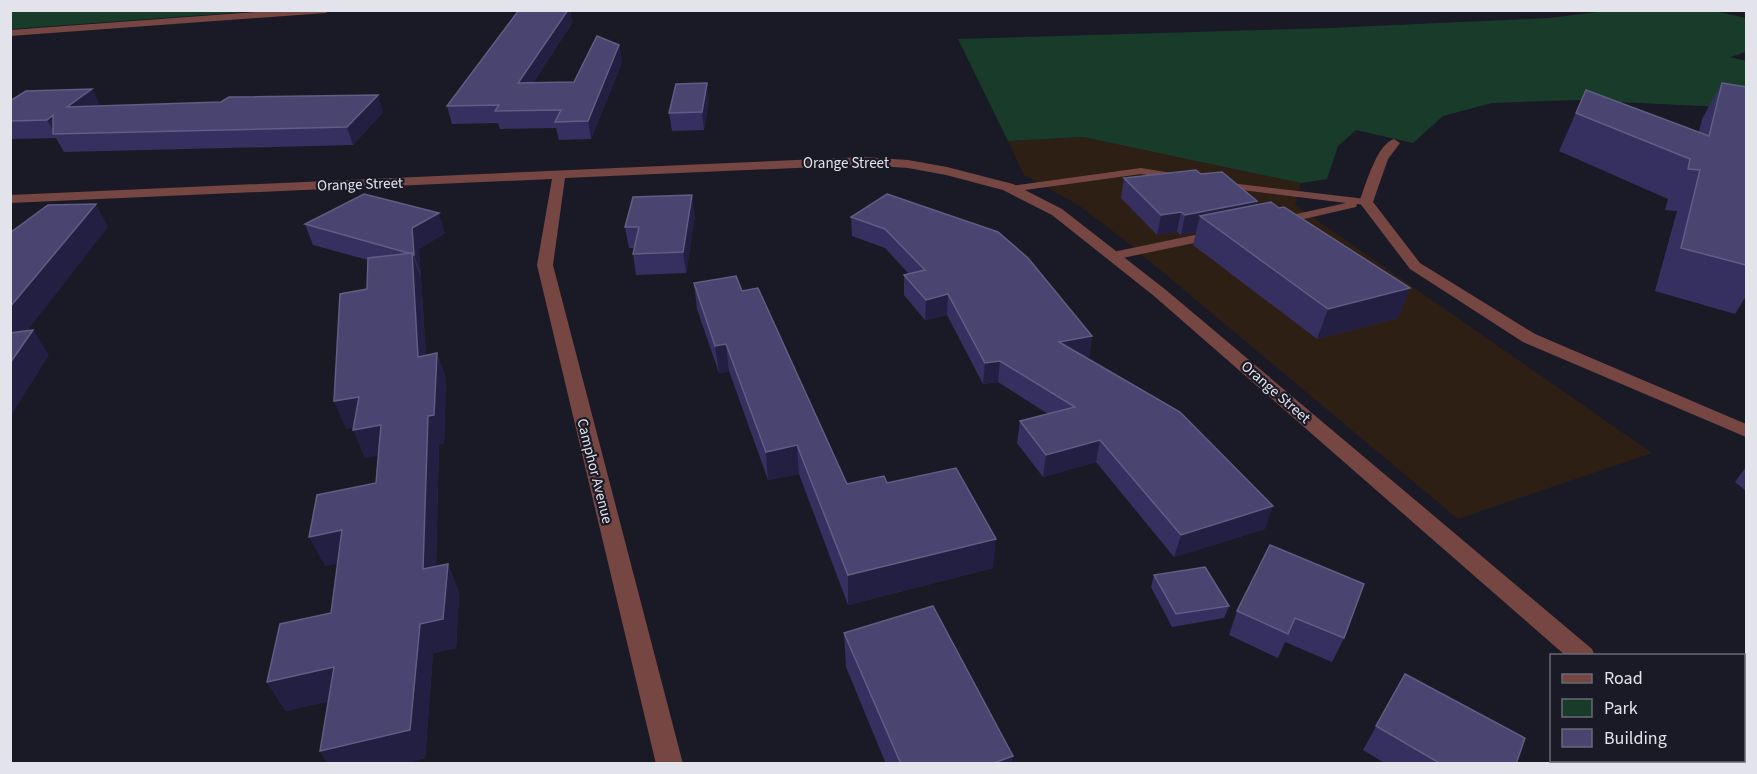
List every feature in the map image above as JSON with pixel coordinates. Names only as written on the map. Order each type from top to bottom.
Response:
[{"type":"street","points":[[10,33],[326,10]]},
{"type":"street","points":[[1394,143],[1382,158],[1366,202],[1415,266],[1529,338],[1746,431]]},
{"type":"street","name":"Orange Street","points":[[10,199],[864,160],[908,164],[947,171],[1011,189],[1057,212],[1169,301],[1581,654]]},
{"type":"street","name":"Camphor Avenue","points":[[559,175],[544,265],[670,764]]},
{"type":"lane","points":[[1011,189],[1141,171],[1250,189],[1366,202]]},
{"type":"lane","points":[[1263,224],[1366,202]]},
{"type":"lane","points":[[1113,256],[1228,231]]},
{"type":"shaded area","points":[[1083,137],[1301,183],[1295,205],[1652,453],[1458,519],[1122,238],[1077,204],[1024,175],[1008,141]]},
{"type":"green space","points":[[11,10],[261,10],[261,11],[11,29]]},
{"type":"green space","points":[[1614,10],[1714,11],[1746,18],[1746,52],[1730,57],[1746,61],[1746,108],[1576,100],[1492,103],[1443,116],[1413,143],[1356,130],[1338,146],[1327,179],[1301,183],[1083,137],[1008,141],[958,39],[1331,28],[1550,18]]},
{"type":"building","points":[[519,10],[568,10],[518,83],[574,82],[597,36],[619,45],[588,121],[555,122],[561,110],[495,111],[499,105],[447,106]]},
{"type":"building","points":[[707,83],[702,112],[669,113],[676,84]]},
{"type":"building","points":[[1722,83],[1746,87],[1746,265],[1681,248],[1700,170],[1688,169],[1690,159],[1576,113],[1586,90],[1709,136]]},
{"type":"building","points":[[92,89],[67,107],[221,102],[229,97],[378,95],[347,127],[53,134],[53,115],[47,120],[10,121],[10,101],[26,91]]},
{"type":"building","points":[[1196,170],[1201,174],[1222,172],[1257,201],[1185,215],[1181,212],[1161,215],[1124,178]]},
{"type":"building","points":[[364,194],[439,213],[412,228],[414,255],[305,224]]},
{"type":"building","points":[[887,194],[998,232],[1028,258],[1092,336],[1059,342],[1180,412],[1273,506],[1181,535],[1100,440],[1046,455],[1020,421],[1075,407],[1000,361],[985,363],[948,294],[926,300],[904,275],[925,270],[885,229],[851,217]]},
{"type":"building","points":[[692,195],[683,252],[633,254],[639,227],[625,227],[633,197]]},
{"type":"building","points":[[1271,202],[1279,208],[1284,207],[1410,288],[1328,309],[1200,216]]},
{"type":"building","points":[[96,204],[10,307],[10,233],[48,205]]},
{"type":"building","points":[[412,253],[418,357],[437,353],[434,415],[428,416],[423,569],[448,564],[443,619],[420,624],[410,730],[320,751],[334,667],[267,682],[280,624],[331,613],[342,530],[309,537],[317,495],[376,483],[381,425],[353,430],[359,397],[334,401],[340,294],[367,289],[368,258]]},
{"type":"building","points":[[736,276],[742,291],[758,288],[847,484],[884,476],[887,483],[956,468],[996,539],[848,575],[797,445],[766,452],[726,344],[715,346],[694,283]]},
{"type":"building","points":[[33,330],[10,363],[10,333]]},
{"type":"building","points":[[1270,545],[1364,584],[1344,638],[1295,618],[1288,634],[1237,611]]},
{"type":"building","points":[[1205,567],[1229,606],[1176,614],[1154,575]]},
{"type":"building","points":[[933,606],[1013,756],[991,764],[901,764],[844,633]]},
{"type":"building","points":[[1405,674],[1525,738],[1516,764],[1441,764],[1376,726]]}]
